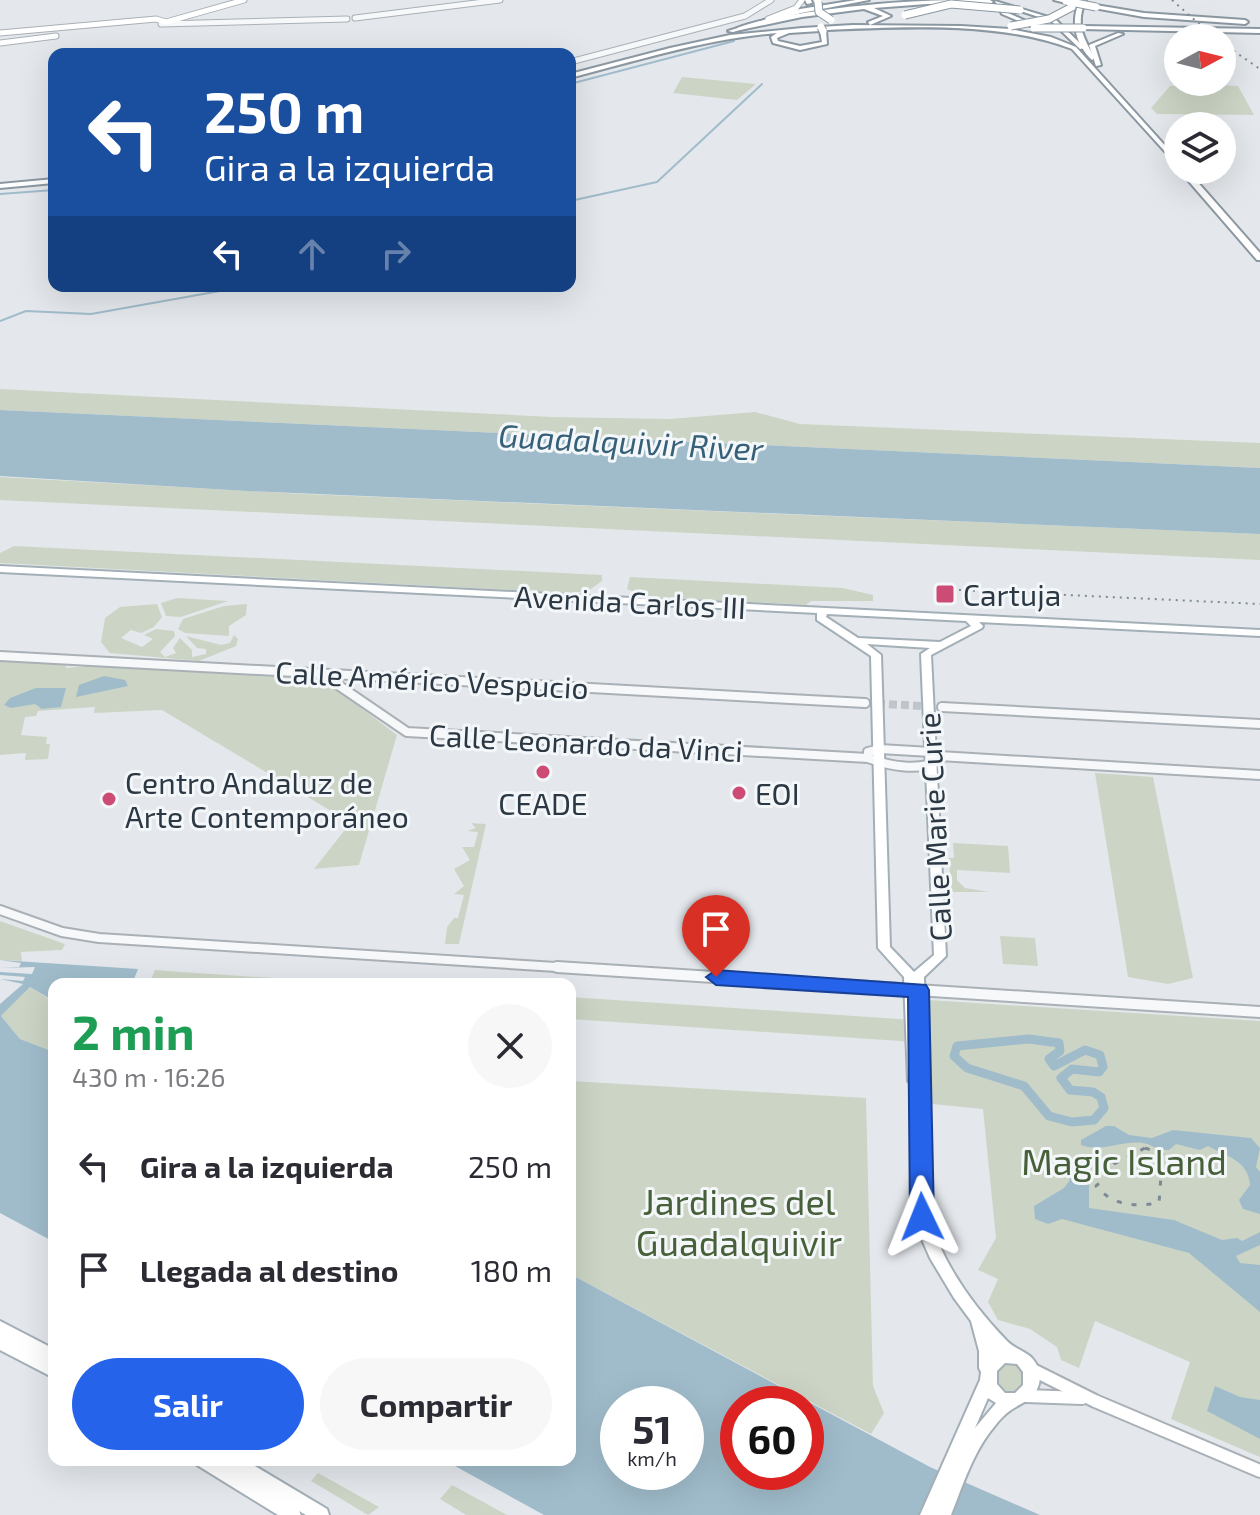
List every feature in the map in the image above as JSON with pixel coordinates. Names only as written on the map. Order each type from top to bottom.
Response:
[{"type":"highway","points":[[576,73],[825,10],[905,0]]},
{"type":"highway","points":[[886,1],[919,0]]},
{"type":"highway","points":[[1057,0],[1153,15],[1260,24]]},
{"type":"highway","points":[[982,28],[1049,19],[1081,0]]},
{"type":"highway","points":[[1109,0],[1153,15]]},
{"type":"highway","points":[[806,1],[817,18],[822,29],[826,42],[813,48],[786,47],[773,40],[785,32],[840,28]]},
{"type":"highway","points":[[820,1],[820,8],[825,14],[851,23],[884,22],[941,4],[1020,10],[1066,30]]},
{"type":"highway","points":[[820,1],[818,11],[831,20],[857,26],[903,28]]},
{"type":"highway","points":[[886,1],[997,2],[1045,16],[1066,30],[1164,147]]},
{"type":"highway","points":[[997,2],[1004,13],[1067,39],[1092,61]]},
{"type":"highway","points":[[731,34],[840,10],[868,8],[888,15],[879,21],[851,23]]},
{"type":"highway","points":[[731,34],[840,28],[1260,31]]},
{"type":"highway","points":[[951,28],[1043,35],[1069,44],[1092,61]]},
{"type":"highway","points":[[1092,61],[1091,50],[1097,41],[1124,33],[1161,29]]},
{"type":"highway","points":[[1105,77],[1164,140]]},
{"type":"highway","points":[[0,185],[48,181]]},
{"type":"highway","points":[[1195,184],[1260,258]]},
{"type":"highway","points":[[1204,184],[1260,247]]},
{"type":"main road","points":[[0,33],[149,21],[163,23],[226,0]]},
{"type":"main road","points":[[0,43],[163,23],[244,0]]},
{"type":"main road","points":[[759,22],[866,0]]},
{"type":"main road","points":[[1081,0],[1076,26],[1092,61]]},
{"type":"main road","points":[[731,34],[793,10],[806,1]]},
{"type":"main road","name":"Avenida Carlos III","points":[[0,569],[1260,636]]},
{"type":"main road","name":"Avenida Carlos III","points":[[0,575],[934,617],[974,623]]},
{"type":"main road","points":[[822,614],[855,641],[942,645],[974,623]]},
{"type":"main road","name":"Calle Marie Curie","points":[[855,641],[876,655],[874,756],[884,948],[908,972],[914,994]]},
{"type":"main road","name":"Calle Marie Curie","points":[[914,994],[920,973],[940,956],[935,759],[926,654],[942,645]]},
{"type":"main road","points":[[914,994],[925,1233],[975,1314],[1034,1380],[1020,1398],[987,1419],[966,1445],[928,1515]]},
{"type":"main road","points":[[943,1515],[987,1375],[987,1351],[975,1314]]},
{"type":"main road","points":[[0,1328],[48,1354]]},
{"type":"main road","points":[[0,1342],[48,1368]]},
{"type":"main road","points":[[987,1375],[1001,1357],[1022,1363],[1095,1401],[1260,1471]]},
{"type":"main road","points":[[987,1375],[1000,1396],[1065,1395],[1095,1401]]},
{"type":"main road","points":[[213,1466],[293,1515]]},
{"type":"main road","points":[[241,1466],[321,1515]]},
{"type":"street","points":[[163,23],[347,19],[500,0]]},
{"type":"street","points":[[576,60],[748,15],[771,0]]},
{"type":"street","name":"Calle Américo Vespucio","points":[[0,656],[865,703]]},
{"type":"street","name":"Calle Leonardo da Vinci","points":[[322,674],[407,732],[1260,777]]},
{"type":"street","name":"Calle Leonardo da Vinci","points":[[332,674],[415,728],[935,759]]},
{"type":"street","points":[[942,707],[1260,724]]},
{"type":"street","points":[[0,910],[62,932],[99,938],[914,994],[1260,1012]]},
{"type":"green space","points":[[682,77],[756,84],[737,100],[673,93]]},
{"type":"green space","points":[[1238,86],[1254,115],[1236,115],[1236,112],[1157,114],[1151,108],[1164,93],[1164,96],[1236,96]]},
{"type":"green space","points":[[0,389],[552,417],[670,419],[755,412],[800,424],[1260,443],[1260,468],[0,410]]},
{"type":"green space","points":[[0,477],[304,494],[1260,534],[1260,560],[0,500]]},
{"type":"green space","points":[[14,546],[602,575],[602,581],[588,591],[568,593],[0,563],[0,553]]},
{"type":"green space","points":[[630,577],[843,588],[873,595],[873,601],[811,601],[806,605],[644,596],[627,589]]},
{"type":"green space","points":[[177,598],[228,601],[181,617],[166,616],[161,603]]},
{"type":"green space","points":[[157,604],[162,617],[154,627],[141,633],[131,630],[121,638],[142,647],[153,639],[144,635],[156,629],[174,631],[175,636],[160,652],[165,657],[176,653],[173,648],[180,638],[192,650],[192,657],[206,654],[206,649],[197,648],[186,636],[221,645],[230,643],[234,635],[238,639],[236,646],[199,661],[110,653],[101,642],[105,618],[120,607]]},
{"type":"green space","points":[[247,604],[246,615],[229,626],[229,636],[185,633],[178,629],[183,619],[224,606]]},
{"type":"green space","points":[[0,661],[66,664],[66,668],[86,666],[317,679],[331,685],[397,735],[359,865],[314,869],[348,826],[348,821],[162,710],[94,713],[95,707],[38,711],[36,716],[25,717],[21,735],[47,737],[46,744],[50,744],[48,759],[25,760],[26,753],[0,755]]},
{"type":"green space","points":[[1095,773],[1153,777],[1193,978],[1168,984],[1128,977]]},
{"type":"green space","points":[[471,823],[486,824],[459,944],[445,944],[447,927],[454,918],[458,918],[464,895],[454,894],[464,886],[454,869],[470,860],[462,847],[474,847],[478,832],[467,831],[476,828]]},
{"type":"green space","points":[[953,843],[1008,846],[1010,873],[957,870],[957,880],[965,888],[989,892],[951,892],[949,858],[954,858]]},
{"type":"green space","points":[[0,921],[65,944],[62,950],[21,952],[22,961],[0,960]]},
{"type":"green space","points":[[1000,936],[1035,938],[1038,966],[1003,964]]},
{"type":"green space","points":[[155,970],[272,978],[152,978]]},
{"type":"green space","points":[[30,987],[48,998],[48,1050],[20,1039],[1,1016]]},
{"type":"green space","name":"Magic Island","points":[[576,997],[929,1021],[929,1000],[1260,1021],[1260,1457],[1171,1419],[1190,1362],[1095,1321],[1079,1368],[1061,1360],[1057,1347],[1030,1329],[998,1320],[988,1302],[998,1279],[978,1270],[996,1238],[983,1109],[932,1104],[930,1043],[576,1019]]},
{"type":"green space","name":"Jardines del Guadalquivir","points":[[576,1081],[866,1098],[873,1386],[884,1413],[871,1434],[824,1409],[824,1386],[781,1386],[576,1277]]},
{"type":"green space","points":[[1001,1357],[1029,1368],[1031,1392],[1000,1396],[990,1363]]},
{"type":"green space","points":[[318,1473],[379,1507],[368,1515],[311,1481]]},
{"type":"green space","points":[[452,1485],[507,1515],[466,1515],[440,1499]]},
{"type":"water","name":"Guadalquivir River","points":[[0,410],[1260,468],[1260,534],[247,491],[0,476]]},
{"type":"water","points":[[104,676],[125,680],[128,686],[76,697],[79,685]]},
{"type":"water","points":[[36,688],[66,688],[61,707],[42,709],[35,704],[11,708],[4,705],[10,698]]},
{"type":"water","points":[[0,960],[138,969],[134,978],[48,978],[48,998],[30,987],[1,1016],[20,1039],[48,1050],[48,1239],[0,1213],[0,1004],[23,984],[0,979],[23,981],[25,977],[0,975],[0,972],[32,974],[35,967],[0,968],[19,967],[21,963]]},
{"type":"water","points":[[1106,1126],[1114,1126],[1129,1135],[1152,1138],[1173,1130],[1251,1138],[1260,1148],[1256,1167],[1260,1172],[1260,1214],[1243,1209],[1239,1200],[1250,1185],[1248,1177],[1241,1165],[1229,1157],[1208,1146],[1200,1150],[1176,1144],[1169,1150],[1158,1150],[1140,1143],[1101,1147],[1081,1145],[1081,1140]]},
{"type":"water","points":[[1074,1163],[1089,1169],[1089,1208],[1174,1220],[1222,1240],[1237,1238],[1242,1241],[1260,1232],[1260,1245],[1236,1256],[1240,1263],[1260,1265],[1260,1312],[1189,1253],[1062,1219],[1048,1224],[1035,1219],[1034,1206],[1064,1188],[1070,1180],[1068,1168]]},
{"type":"water","points":[[576,1277],[779,1386],[720,1386],[720,1490],[824,1490],[824,1410],[930,1467],[1040,1515],[544,1515],[455,1466],[576,1466]]},
{"type":"water","points":[[1215,1386],[1240,1397],[1260,1400],[1260,1439],[1207,1411]]},
{"type":"waterway","points":[[576,82],[734,41]]},
{"type":"waterway","points":[[576,200],[657,182],[762,84]]},
{"type":"waterway","points":[[0,194],[48,190]]},
{"type":"waterway","points":[[0,321],[26,311],[91,314],[214,292]]},
{"type":"waterway","points":[[1029,1039],[1059,1043],[1060,1051],[1049,1059],[1054,1066],[1085,1050],[1100,1055],[1103,1067],[1099,1072],[1072,1069],[1061,1078],[1070,1090],[1093,1092],[1101,1097],[1104,1108],[1094,1120],[1072,1122],[1049,1116],[1024,1086],[967,1068],[954,1056],[957,1046],[1029,1039]]},
{"type":"tunnel","points":[[865,703],[942,707]]},
{"type":"railway","points":[[1172,0],[1199,24]]},
{"type":"railway","points":[[1236,53],[1260,69]]},
{"type":"railway","points":[[938,589],[1260,604]]},
{"type":"railway","points":[[1145,1148],[1174,1158],[1172,1170],[1161,1176],[1159,1203],[1125,1204],[1110,1198],[1096,1186],[1110,1174],[1114,1164],[1145,1148]]},
{"type":"place","name":"Cartuja","points":[[945,594]]},
{"type":"place","name":"CEADE","points":[[543,772]]},
{"type":"place","name":"EOI","points":[[739,793]]},
{"type":"place","name":"Centro Andaluz de Arte Contemporáneo","points":[[109,799]]},
{"type":"route","points":[[716,977],[918,990],[922,1217]]}]
